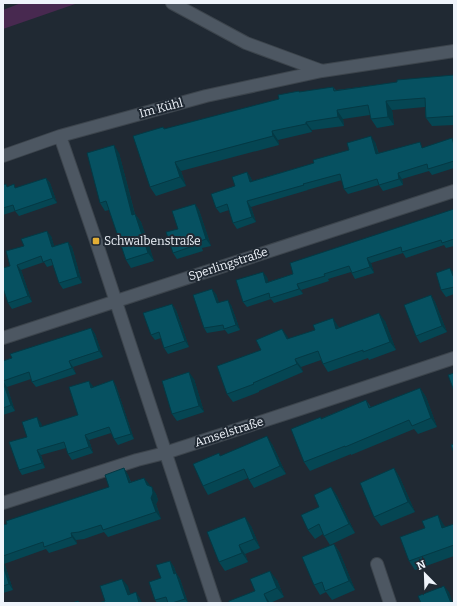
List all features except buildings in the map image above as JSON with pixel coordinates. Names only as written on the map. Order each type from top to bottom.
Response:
[{"type":"street","name":"Im Kühl","points":[[172,3],[246,43],[322,71]]},
{"type":"street","name":"Im Kühl","points":[[3,156],[60,136],[206,96],[322,71],[454,50]]},
{"type":"street","points":[[60,136],[215,603]]},
{"type":"street","name":"Sperlingstraße","points":[[3,338],[454,191]]},
{"type":"street","name":"Amselstraße","points":[[3,503],[137,460],[165,453],[454,358]]},
{"type":"street","points":[[377,564],[390,603]]},
{"type":"shaded area","points":[[21,3],[78,3],[3,29],[3,10]]},
{"type":"place","name":"Schwalbenstraße","points":[[96,241]]}]
